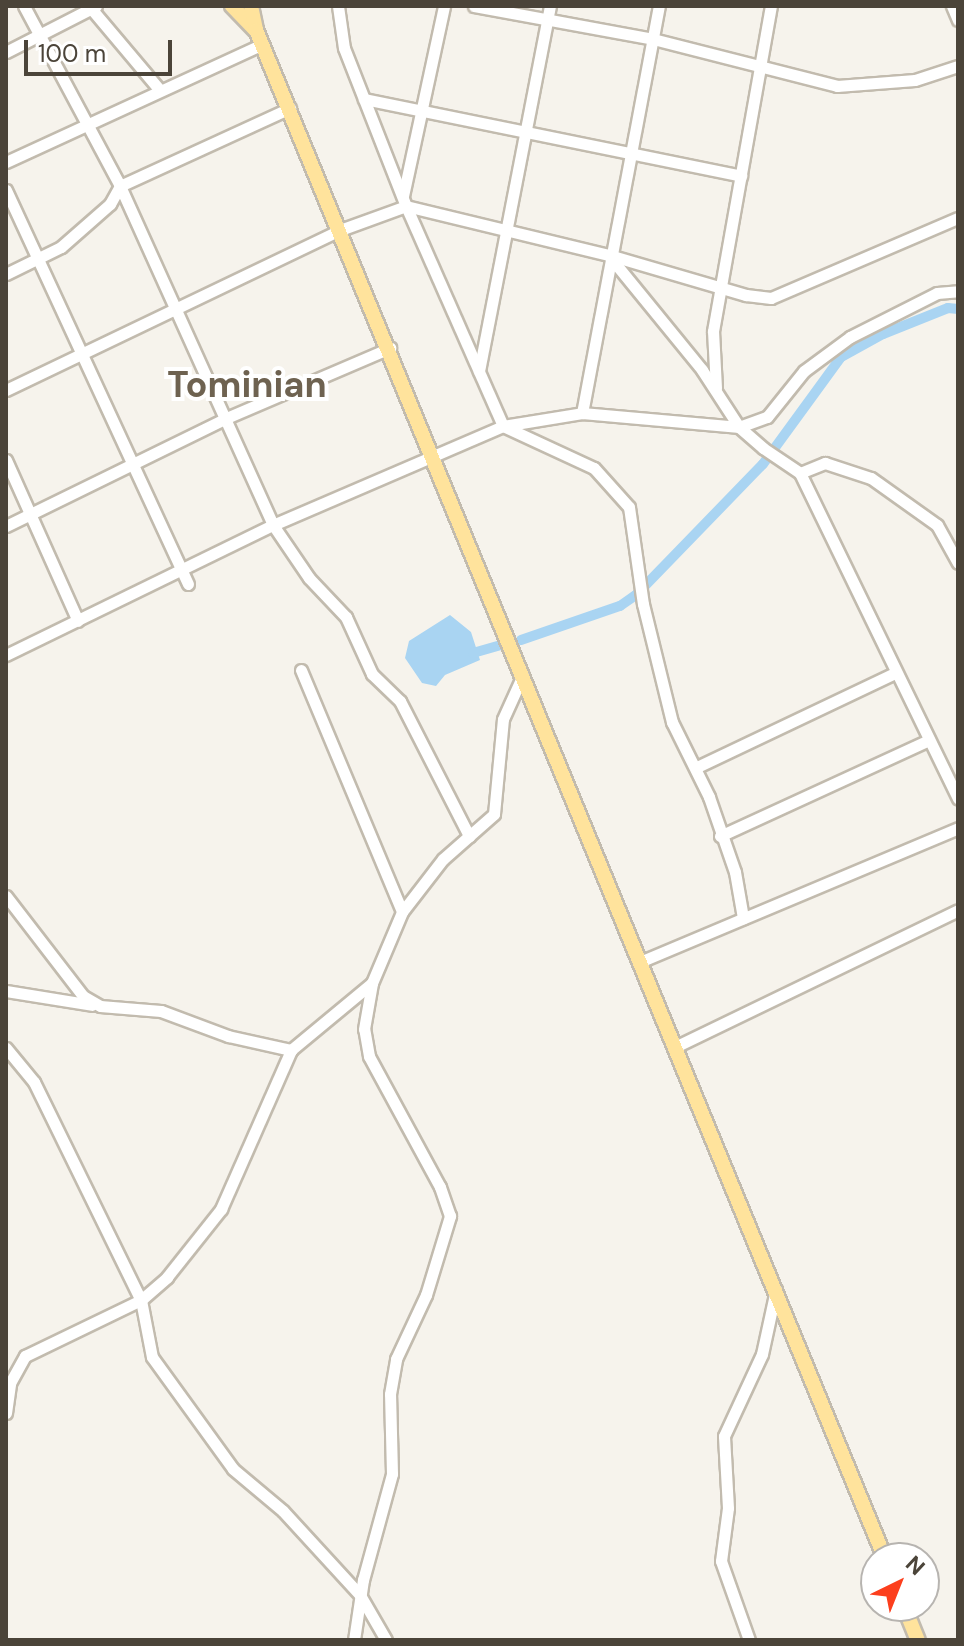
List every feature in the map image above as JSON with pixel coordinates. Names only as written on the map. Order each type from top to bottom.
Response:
[{"type":"main road","points":[[232,6],[259,37]]},
{"type":"main road","points":[[251,6],[259,37],[390,348],[878,1542]]},
{"type":"street","points":[[24,6],[120,186],[273,525],[309,578],[346,617],[372,674],[400,701],[469,836]]},
{"type":"street","points":[[338,6],[344,48],[404,201],[503,426],[594,468],[629,507],[643,604],[672,722],[697,767],[735,872],[743,918]]},
{"type":"street","points":[[404,201],[444,6]]},
{"type":"street","points":[[474,6],[653,39],[761,63],[837,86],[915,80],[958,66]]},
{"type":"street","points":[[479,371],[550,6]]},
{"type":"street","points":[[582,413],[609,255],[659,6]]},
{"type":"street","points":[[716,391],[713,331],[771,6]]},
{"type":"street","points":[[952,6],[958,20]]},
{"type":"street","points":[[6,52],[92,7],[159,89]]},
{"type":"street","points":[[6,162],[259,37]]},
{"type":"street","points":[[364,99],[741,176]]},
{"type":"street","points":[[6,274],[71,238],[110,204],[120,186],[290,108]]},
{"type":"street","points":[[6,190],[188,584]]},
{"type":"street","points":[[6,390],[404,201],[507,232],[609,255],[720,288],[771,298],[958,218]]},
{"type":"street","points":[[609,255],[716,391],[739,427],[776,458],[800,473],[809,501],[867,605],[895,673],[958,799]]},
{"type":"street","points":[[6,655],[273,525],[503,426],[582,413],[739,427],[767,417],[804,371],[850,337],[937,293],[958,291]]},
{"type":"street","points":[[6,526],[224,419],[390,348]]},
{"type":"street","points":[[6,460],[78,621]]},
{"type":"street","points":[[800,473],[825,463],[871,478],[937,525],[958,563]]},
{"type":"street","points":[[301,670],[402,912]]},
{"type":"street","points":[[697,767],[895,673]]},
{"type":"street","points":[[354,1640],[360,1595],[392,1474],[390,1394],[396,1359],[426,1295],[450,1216],[440,1187],[369,1056],[364,1029],[372,983],[402,912],[443,859],[494,814],[503,719],[523,675]]},
{"type":"street","points":[[720,836],[929,740]]},
{"type":"street","points":[[642,961],[958,828]]},
{"type":"street","points":[[6,896],[83,996],[100,1006]]},
{"type":"street","points":[[677,1046],[958,910]]},
{"type":"street","points":[[6,1413],[10,1383],[25,1356],[141,1300],[167,1277],[221,1209],[291,1050],[372,983]]},
{"type":"street","points":[[6,991],[100,1006],[161,1011],[242,1040],[291,1050]]},
{"type":"street","points":[[6,1048],[34,1082],[141,1300],[152,1357],[204,1433],[360,1595],[386,1640]]},
{"type":"street","points":[[749,1640],[721,1561],[728,1508],[724,1436],[762,1354],[776,1290]]},
{"type":"water","points":[[450,615],[471,632],[480,660],[445,675],[436,686],[422,683],[405,658],[409,641]]},
{"type":"waterway","points":[[521,640],[620,606],[636,595],[763,464],[841,357],[883,334],[948,308],[958,309]]},
{"type":"waterway","points":[[473,653],[501,645]]},
{"type":"district","name":"Tominian","points":[[247,385]]}]
